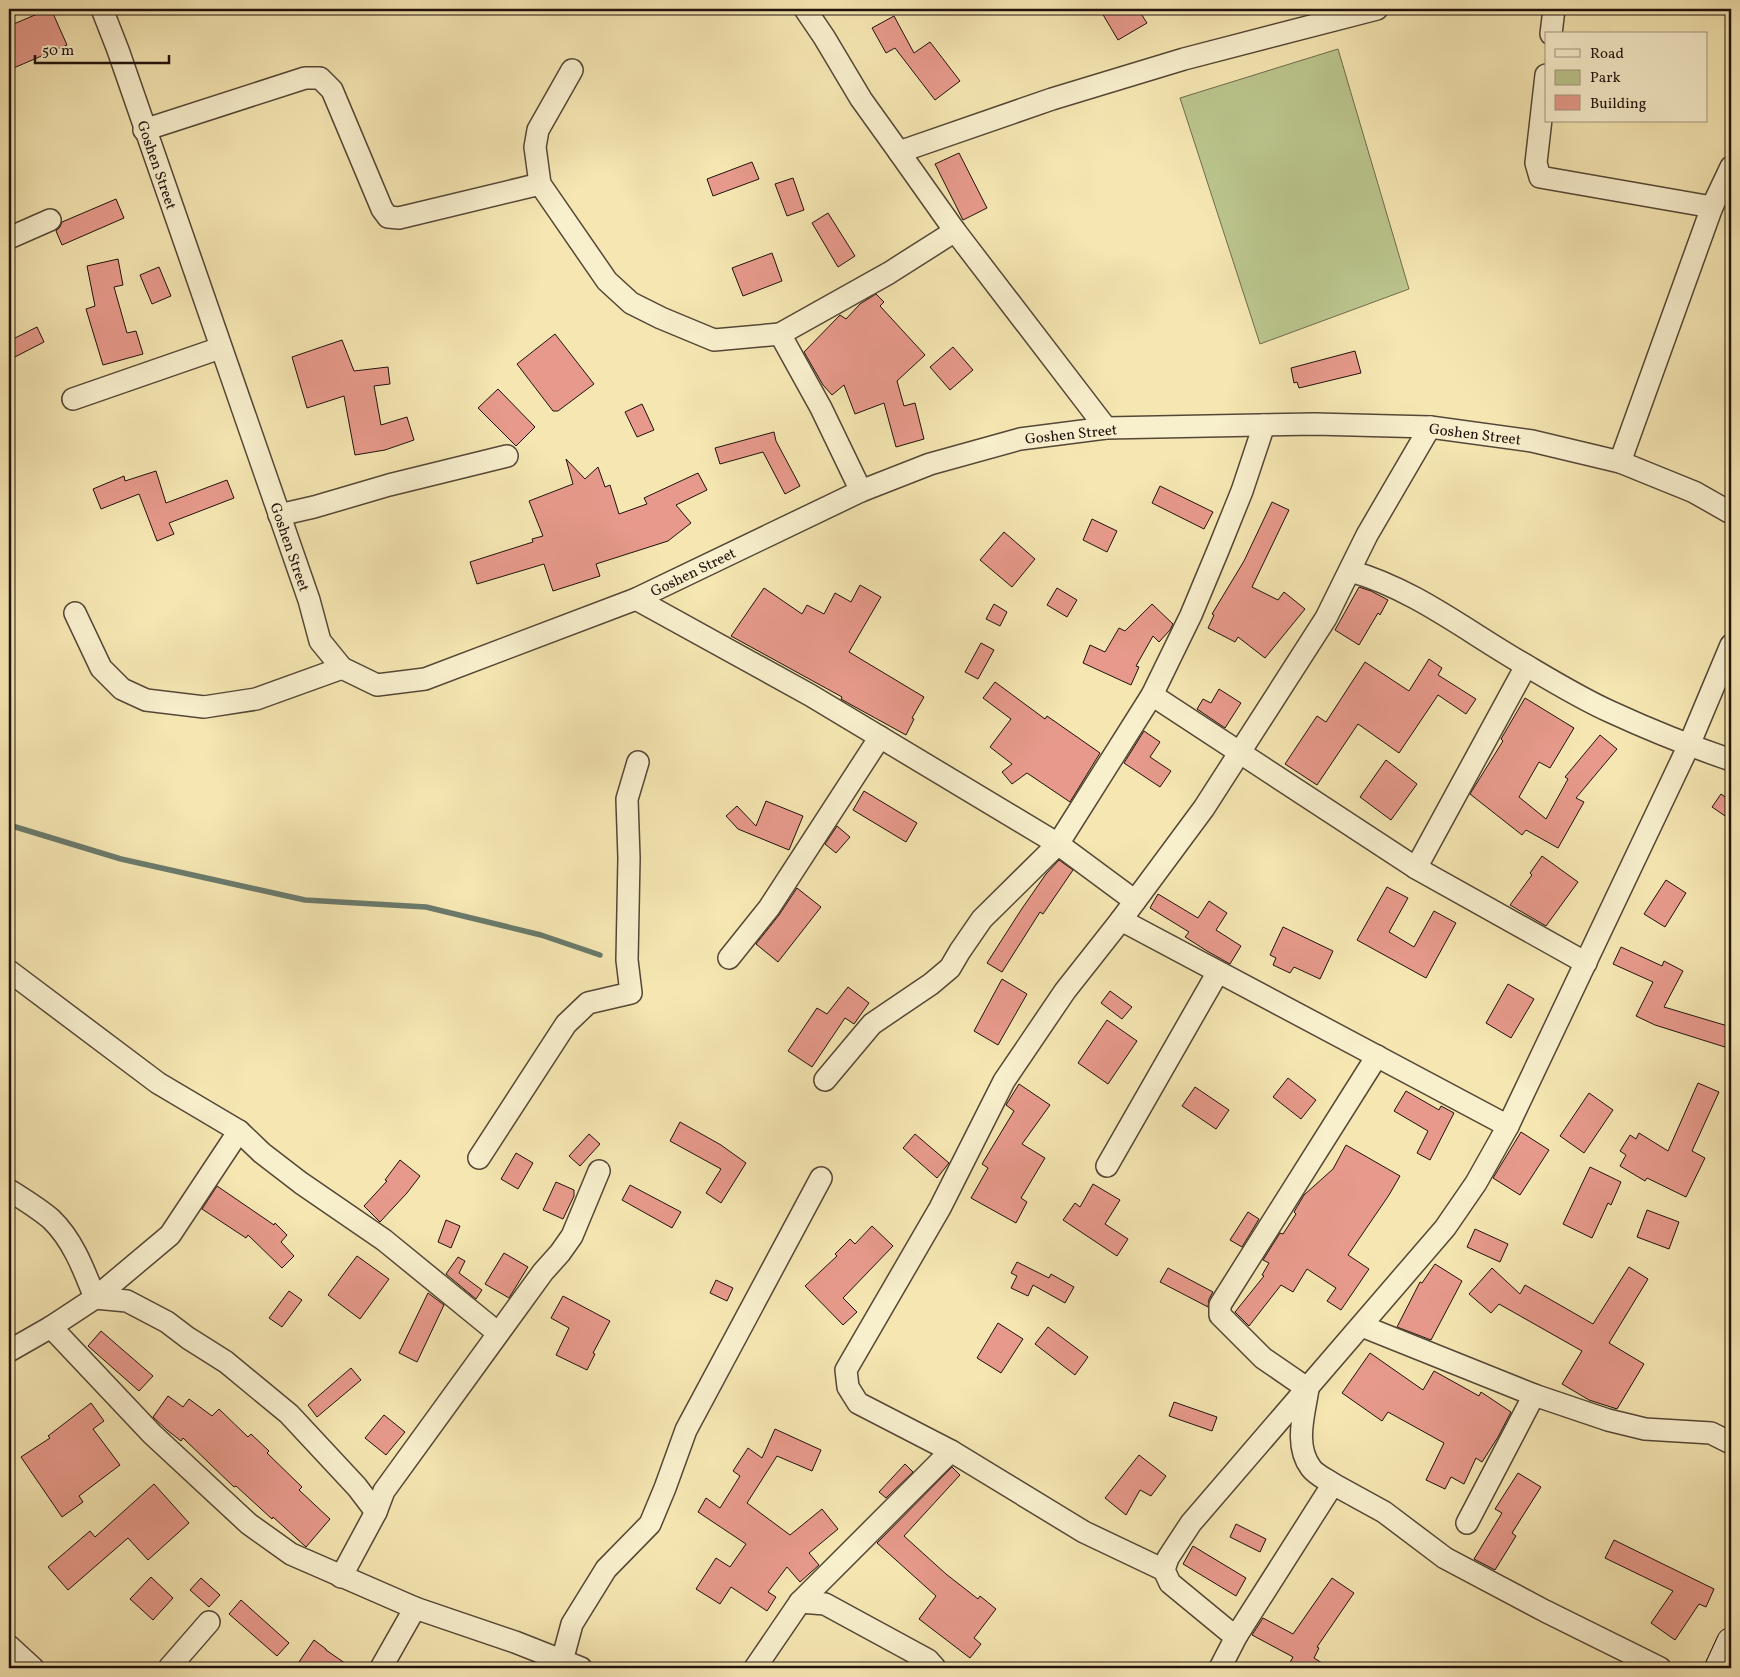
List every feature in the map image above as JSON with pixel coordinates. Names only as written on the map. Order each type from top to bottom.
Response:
[{"type":"street","name":"Goshen Street","points":[[102,9],[118,50],[144,130],[308,600],[320,641],[342,668],[377,685],[425,680],[636,599],[861,491],[930,464],[1020,439],[1106,428],[1315,424],[1430,427],[1532,441],[1620,462],[1694,492],[1731,513]]},
{"type":"street","points":[[805,9],[824,37],[861,100],[955,231],[1106,428]]},
{"type":"street","points":[[899,152],[1052,99],[1184,59],[1377,9]]},
{"type":"street","points":[[1551,32],[1554,9]]},
{"type":"street","points":[[572,70],[538,130],[535,147],[540,184],[607,281],[631,303],[661,318],[714,340],[780,334],[889,273],[955,231]]},
{"type":"street","points":[[144,130],[305,78],[320,78],[332,90],[382,209],[388,217],[399,218],[540,184]]},
{"type":"street","points":[[1545,84],[1536,164],[1540,177],[1712,207]]},
{"type":"street","points":[[1620,462],[1712,207],[1731,167]]},
{"type":"street","points":[[9,238],[50,220]]},
{"type":"street","points":[[780,334],[821,408],[861,491]]},
{"type":"street","points":[[73,399],[220,348]]},
{"type":"street","points":[[825,1080],[872,1024],[931,984],[950,968],[982,919],[1058,844],[1152,695],[1191,615],[1219,548],[1242,491],[1264,425]]},
{"type":"street","points":[[1237,1635],[1227,1630],[1170,1584],[1164,1570],[1084,1532],[951,1451],[858,1403],[848,1387],[846,1370],[940,1208],[1004,1081],[1065,991],[1121,920],[1204,808],[1326,618],[1367,535],[1430,427]]},
{"type":"street","points":[[279,516],[389,485],[507,456]]},
{"type":"street","points":[[1350,571],[1387,583],[1422,602],[1526,666],[1609,712],[1689,746],[1731,760]]},
{"type":"street","points":[[636,599],[810,695],[1058,844],[1134,901]]},
{"type":"street","points":[[75,613],[101,668],[122,689],[146,700],[204,708],[256,699],[342,668]]},
{"type":"street","points":[[1164,1570],[1168,1558],[1191,1523],[1445,1228],[1476,1183],[1508,1126],[1689,746],[1731,645]]},
{"type":"street","points":[[1416,868],[1526,666]]},
{"type":"street","points":[[1152,695],[1416,868],[1586,962]]},
{"type":"street","points":[[728,958],[769,908],[880,737]]},
{"type":"street","points":[[479,1158],[566,1024],[588,1003],[632,993],[627,960],[629,858],[627,799],[638,762]]},
{"type":"street","points":[[1121,920],[1508,1126]]},
{"type":"street","points":[[9,971],[158,1083],[239,1131],[262,1153],[384,1240],[498,1333]]},
{"type":"street","points":[[1107,1166],[1218,972]]},
{"type":"street","points":[[1308,1389],[1263,1358],[1220,1315],[1220,1305],[1376,1056]]},
{"type":"street","points":[[9,1351],[51,1327],[95,1298],[170,1235],[239,1131]]},
{"type":"street","points":[[341,1577],[376,1512],[384,1491],[498,1333],[572,1236],[599,1171]]},
{"type":"street","points":[[51,1327],[152,1434],[249,1524],[291,1554],[415,1608],[515,1642],[572,1664],[572,1624],[606,1569],[650,1524],[686,1430],[821,1178]]},
{"type":"street","points":[[9,1190],[52,1220],[68,1238],[95,1298]]},
{"type":"street","points":[[95,1298],[126,1301],[167,1322],[226,1362],[289,1414],[357,1486],[376,1512]]},
{"type":"street","points":[[1362,1326],[1534,1395],[1608,1420],[1645,1429],[1711,1433],[1731,1443]]},
{"type":"street","points":[[1308,1389],[1301,1433],[1303,1455],[1312,1470],[1333,1484],[1384,1512],[1445,1558],[1544,1611],[1660,1668]]},
{"type":"street","points":[[1467,1523],[1534,1395]]},
{"type":"street","points":[[755,1668],[800,1602],[951,1451]]},
{"type":"street","points":[[1220,1668],[1237,1635],[1333,1484]]},
{"type":"street","points":[[800,1602],[825,1604],[928,1660],[935,1668]]},
{"type":"street","points":[[381,1668],[415,1608]]},
{"type":"street","points":[[169,1668],[209,1622]]},
{"type":"street","points":[[1719,1668],[1731,1642]]},
{"type":"green space","points":[[1338,49],[1409,289],[1260,344],[1180,98]]},
{"type":"building","points":[[51,9],[67,45],[9,70],[9,26]]},
{"type":"building","points":[[1110,9],[1138,9],[1147,23],[1118,40],[1102,13]]},
{"type":"building","points":[[894,16],[914,53],[930,42],[960,81],[935,100],[895,48],[886,53],[872,28]]},
{"type":"building","points":[[959,153],[987,208],[963,220],[935,164]]},
{"type":"building","points":[[752,162],[759,179],[713,196],[707,179]]},
{"type":"building","points":[[793,178],[804,210],[787,216],[775,184]]},
{"type":"building","points":[[116,199],[124,218],[62,245],[56,231],[62,222]]},
{"type":"building","points":[[828,213],[855,256],[838,267],[812,223]]},
{"type":"building","points":[[772,253],[782,281],[743,296],[732,268]]},
{"type":"building","points":[[118,259],[123,285],[114,287],[127,333],[136,331],[143,354],[103,365],[86,309],[95,306],[87,266]]},
{"type":"building","points":[[159,267],[171,296],[152,304],[140,275]]},
{"type":"building","points":[[876,294],[884,302],[880,306],[925,355],[897,381],[904,406],[915,403],[924,439],[896,447],[884,403],[855,414],[844,385],[832,395],[823,385],[804,352],[840,315],[846,319],[860,304]]},
{"type":"building","points":[[37,327],[44,342],[9,360],[9,341]]},
{"type":"building","points":[[555,334],[594,384],[558,411],[553,411],[517,364]]},
{"type":"building","points":[[342,340],[354,371],[388,367],[390,384],[374,386],[381,425],[407,417],[414,440],[385,450],[355,455],[344,396],[307,408],[292,357]]},
{"type":"building","points":[[953,347],[973,370],[950,390],[930,367]]},
{"type":"building","points":[[1355,351],[1361,373],[1299,388],[1297,382],[1294,383],[1291,368]]},
{"type":"building","points":[[498,389],[535,427],[516,446],[478,408]]},
{"type":"building","points":[[642,404],[654,430],[637,437],[625,412]]},
{"type":"building","points":[[774,432],[776,441],[800,486],[785,494],[763,452],[720,464],[715,448]]},
{"type":"building","points":[[566,459],[585,479],[598,467],[605,487],[610,485],[619,514],[647,504],[644,498],[698,473],[707,490],[676,505],[691,523],[668,541],[596,564],[600,576],[553,591],[544,564],[477,584],[470,562],[533,542],[532,539],[543,536],[529,501],[573,484]]},
{"type":"building","points":[[156,471],[166,503],[227,480],[234,498],[169,523],[174,534],[157,541],[139,494],[101,509],[93,489],[124,476],[125,481]]},
{"type":"building","points":[[1160,486],[1213,512],[1204,529],[1152,503]]},
{"type":"building","points":[[1272,502],[1289,510],[1252,587],[1278,600],[1284,592],[1305,609],[1265,658],[1238,637],[1235,642],[1208,628],[1214,615],[1212,614],[1244,561]]},
{"type":"building","points":[[1092,519],[1117,531],[1107,552],[1083,540]]},
{"type":"building","points":[[1004,532],[1035,559],[1012,587],[980,560]]},
{"type":"building","points":[[860,585],[881,597],[849,652],[924,697],[912,718],[914,719],[906,735],[841,699],[842,697],[731,636],[764,588],[802,614],[807,605],[824,614],[835,593],[851,602]]},
{"type":"building","points":[[1359,587],[1388,600],[1359,645],[1335,630]]},
{"type":"building","points":[[1057,588],[1077,600],[1067,617],[1047,605]]},
{"type":"building","points":[[994,604],[1007,612],[1000,626],[986,619]]},
{"type":"building","points":[[1152,604],[1173,624],[1159,642],[1153,636],[1136,666],[1139,667],[1131,685],[1083,663],[1090,645],[1105,652],[1119,628],[1125,631]]},
{"type":"building","points":[[981,643],[994,650],[978,679],[965,672]]},
{"type":"building","points":[[1429,659],[1442,668],[1438,675],[1476,699],[1466,714],[1438,695],[1399,753],[1358,724],[1317,785],[1285,764],[1317,716],[1326,722],[1365,662],[1409,691]]},
{"type":"building","points":[[995,682],[1045,719],[1047,716],[1100,753],[1070,802],[1027,773],[1012,784],[1002,772],[1012,764],[990,747],[1011,719],[983,698]]},
{"type":"building","points":[[1219,689],[1241,703],[1225,728],[1197,709],[1203,699],[1211,703]]},
{"type":"building","points":[[1525,698],[1574,728],[1550,768],[1539,762],[1519,797],[1546,819],[1568,779],[1565,777],[1600,735],[1617,749],[1576,798],[1584,802],[1558,848],[1526,830],[1522,835],[1470,794],[1503,741],[1501,739]]},
{"type":"building","points":[[1144,731],[1160,742],[1150,757],[1171,771],[1160,787],[1124,763]]},
{"type":"building","points":[[1386,760],[1417,784],[1391,820],[1360,797]]},
{"type":"building","points":[[864,791],[917,823],[906,842],[853,810]]},
{"type":"building","points":[[1721,794],[1731,801],[1731,820],[1712,807]]},
{"type":"building","points":[[766,801],[803,816],[789,850],[738,829],[726,816],[737,806],[756,826]]},
{"type":"building","points":[[837,826],[850,837],[836,853],[825,844]]},
{"type":"building","points":[[1542,856],[1578,882],[1546,926],[1510,905],[1532,875],[1530,873]]},
{"type":"building","points":[[1059,860],[1073,870],[1043,914],[1040,912],[1002,972],[987,963],[1046,874]]},
{"type":"building","points":[[1666,880],[1686,893],[1665,927],[1644,914]]},
{"type":"building","points":[[1387,887],[1408,898],[1389,932],[1414,947],[1434,911],[1456,923],[1426,978],[1357,940]]},
{"type":"building","points":[[797,888],[821,907],[778,962],[756,944]]},
{"type":"building","points":[[1158,894],[1198,918],[1209,901],[1227,913],[1216,930],[1241,946],[1230,964],[1185,937],[1189,932],[1150,908]]},
{"type":"building","points":[[1283,927],[1333,951],[1320,979],[1294,967],[1290,973],[1273,965],[1276,958],[1270,955]]},
{"type":"building","points":[[1621,947],[1662,966],[1664,961],[1683,971],[1664,1007],[1731,1027],[1728,1048],[1655,1025],[1636,1016],[1653,982],[1613,964]]},
{"type":"building","points":[[1002,979],[1027,994],[998,1045],[974,1031]]},
{"type":"building","points":[[1508,984],[1534,999],[1511,1038],[1486,1023]]},
{"type":"building","points":[[848,987],[869,1003],[854,1024],[845,1018],[812,1067],[788,1051],[817,1008],[827,1014]]},
{"type":"building","points":[[1110,991],[1132,1007],[1122,1019],[1101,1003]]},
{"type":"building","points":[[1107,1020],[1137,1041],[1108,1084],[1078,1063]]},
{"type":"building","points":[[1288,1078],[1316,1100],[1301,1119],[1273,1097]]},
{"type":"building","points":[[1698,1083],[1719,1092],[1692,1151],[1705,1158],[1686,1197],[1647,1178],[1645,1181],[1620,1166],[1626,1155],[1620,1151],[1630,1135],[1636,1139],[1639,1133],[1668,1151]]},
{"type":"building","points":[[1019,1084],[1050,1105],[1022,1144],[1045,1158],[1021,1198],[1027,1202],[1016,1223],[971,1198],[988,1168],[982,1164],[1014,1111],[1006,1105]]},
{"type":"building","points":[[1195,1087],[1229,1110],[1216,1129],[1182,1106]]},
{"type":"building","points":[[1406,1091],[1439,1110],[1441,1106],[1454,1113],[1430,1160],[1417,1153],[1428,1131],[1394,1111]]},
{"type":"building","points":[[1589,1093],[1613,1110],[1584,1153],[1560,1136]]},
{"type":"building","points":[[680,1122],[721,1145],[746,1163],[721,1203],[706,1193],[721,1169],[670,1141]]},
{"type":"building","points":[[1521,1132],[1549,1150],[1520,1195],[1493,1178]]},
{"type":"building","points":[[589,1134],[600,1144],[580,1166],[569,1156]]},
{"type":"building","points":[[915,1134],[949,1163],[937,1178],[903,1148]]},
{"type":"building","points":[[1346,1145],[1400,1176],[1348,1255],[1369,1269],[1341,1310],[1327,1301],[1336,1288],[1307,1269],[1293,1292],[1281,1285],[1249,1326],[1235,1312],[1264,1276],[1262,1275],[1269,1263],[1263,1260],[1280,1233],[1283,1234],[1296,1214],[1294,1212],[1304,1195],[1333,1169]]},
{"type":"building","points":[[516,1153],[533,1163],[518,1189],[501,1179]]},
{"type":"building","points":[[400,1160],[420,1176],[380,1222],[364,1206],[387,1181],[385,1180]]},
{"type":"building","points":[[1590,1167],[1621,1182],[1611,1205],[1608,1203],[1592,1238],[1563,1224]]},
{"type":"building","points":[[556,1182],[574,1190],[574,1196],[563,1219],[543,1210]]},
{"type":"building","points":[[1093,1184],[1120,1200],[1105,1224],[1128,1239],[1117,1256],[1063,1220],[1075,1203],[1080,1207]]},
{"type":"building","points":[[630,1185],[681,1212],[672,1228],[622,1200]]},
{"type":"building","points":[[217,1186],[274,1225],[275,1223],[287,1235],[281,1242],[294,1256],[282,1268],[248,1235],[246,1238],[202,1209]]},
{"type":"building","points":[[1647,1210],[1679,1222],[1669,1249],[1637,1237]]},
{"type":"building","points":[[1248,1212],[1259,1219],[1242,1247],[1230,1240]]},
{"type":"building","points":[[446,1220],[460,1226],[451,1248],[438,1242]]},
{"type":"building","points":[[872,1226],[893,1246],[843,1298],[857,1312],[843,1325],[805,1286],[837,1256],[835,1254],[850,1239],[855,1244]]},
{"type":"building","points":[[1475,1229],[1508,1244],[1500,1262],[1467,1247]]},
{"type":"building","points":[[504,1253],[528,1267],[509,1298],[485,1284]]},
{"type":"building","points":[[357,1256],[389,1279],[360,1319],[328,1295]]},
{"type":"building","points":[[458,1257],[465,1261],[459,1273],[482,1290],[476,1299],[446,1274]]},
{"type":"building","points":[[1017,1262],[1049,1278],[1051,1274],[1074,1287],[1065,1303],[1033,1285],[1028,1296],[1011,1288],[1017,1276],[1011,1273]]},
{"type":"building","points":[[1435,1264],[1462,1281],[1431,1340],[1397,1327],[1420,1282],[1422,1283]]},
{"type":"building","points":[[1629,1267],[1648,1279],[1609,1343],[1644,1364],[1617,1409],[1589,1400],[1562,1384],[1582,1351],[1499,1304],[1491,1313],[1469,1294],[1492,1268],[1520,1294],[1525,1285],[1593,1324]]},
{"type":"building","points":[[1168,1268],[1213,1292],[1209,1299],[1208,1307],[1160,1282]]},
{"type":"building","points":[[716,1280],[733,1288],[727,1301],[710,1293]]},
{"type":"building","points":[[289,1291],[302,1300],[282,1327],[269,1318]]},
{"type":"building","points":[[428,1293],[444,1305],[417,1362],[399,1353]]},
{"type":"building","points":[[563,1296],[610,1321],[593,1353],[595,1354],[587,1370],[556,1355],[569,1328],[551,1318]]},
{"type":"building","points":[[998,1323],[1023,1339],[1001,1373],[977,1358]]},
{"type":"building","points":[[1048,1327],[1088,1357],[1075,1375],[1035,1344]]},
{"type":"building","points":[[101,1331],[153,1376],[139,1391],[88,1346]]},
{"type":"building","points":[[1370,1353],[1423,1390],[1434,1371],[1479,1396],[1481,1392],[1511,1412],[1482,1462],[1476,1458],[1464,1484],[1451,1477],[1445,1489],[1426,1480],[1444,1443],[1388,1412],[1382,1421],[1342,1393]]},
{"type":"building","points":[[351,1368],[361,1380],[317,1417],[308,1405]]},
{"type":"building","points":[[168,1396],[183,1407],[189,1399],[212,1416],[219,1409],[248,1437],[251,1434],[269,1451],[267,1453],[302,1487],[299,1490],[330,1519],[306,1547],[236,1486],[234,1487],[183,1438],[181,1441],[153,1417]]},
{"type":"building","points":[[1174,1402],[1217,1417],[1212,1431],[1169,1416]]},
{"type":"building","points":[[91,1403],[104,1421],[93,1429],[120,1465],[79,1496],[83,1502],[62,1517],[21,1457],[50,1438],[48,1436]]},
{"type":"building","points":[[384,1415],[405,1432],[386,1455],[365,1438]]},
{"type":"building","points":[[775,1429],[821,1450],[812,1471],[777,1456],[747,1503],[790,1535],[822,1509],[838,1529],[809,1553],[819,1565],[800,1582],[787,1567],[768,1592],[776,1597],[767,1611],[731,1587],[720,1604],[696,1589],[716,1558],[730,1567],[746,1544],[698,1512],[706,1498],[720,1508],[740,1476],[733,1471],[748,1448],[762,1458]]},
{"type":"building","points":[[1139,1455],[1166,1476],[1151,1496],[1140,1490],[1126,1515],[1105,1498]]},
{"type":"building","points":[[905,1464],[913,1472],[886,1498],[879,1492]]},
{"type":"building","points":[[952,1467],[960,1475],[904,1536],[946,1574],[978,1599],[980,1596],[996,1609],[974,1638],[981,1644],[970,1658],[919,1619],[936,1596],[877,1543]]},
{"type":"building","points":[[1518,1473],[1541,1487],[1512,1533],[1516,1536],[1495,1570],[1474,1559],[1502,1513],[1495,1509]]},
{"type":"building","points":[[154,1484],[189,1523],[148,1560],[128,1538],[68,1590],[48,1567],[90,1531],[95,1537]]},
{"type":"building","points":[[1236,1524],[1266,1539],[1260,1552],[1230,1537]]},
{"type":"building","points":[[1614,1540],[1714,1589],[1706,1607],[1699,1604],[1675,1640],[1651,1623],[1673,1591],[1605,1558]]},
{"type":"building","points":[[1193,1546],[1246,1578],[1236,1596],[1183,1564]]},
{"type":"building","points":[[151,1577],[173,1598],[153,1620],[130,1599]]},
{"type":"building","points":[[201,1578],[220,1595],[209,1607],[190,1590]]},
{"type":"building","points":[[1332,1578],[1354,1593],[1317,1647],[1319,1648],[1314,1658],[1330,1668],[1287,1668],[1293,1657],[1252,1635],[1263,1618],[1293,1634]]},
{"type":"building","points":[[241,1600],[289,1643],[277,1656],[229,1614]]},
{"type":"building","points":[[314,1640],[352,1668],[308,1668],[299,1662]]},
{"type":"waterway","points":[[9,825],[121,859],[305,900],[426,907],[541,935],[600,955]]}]
